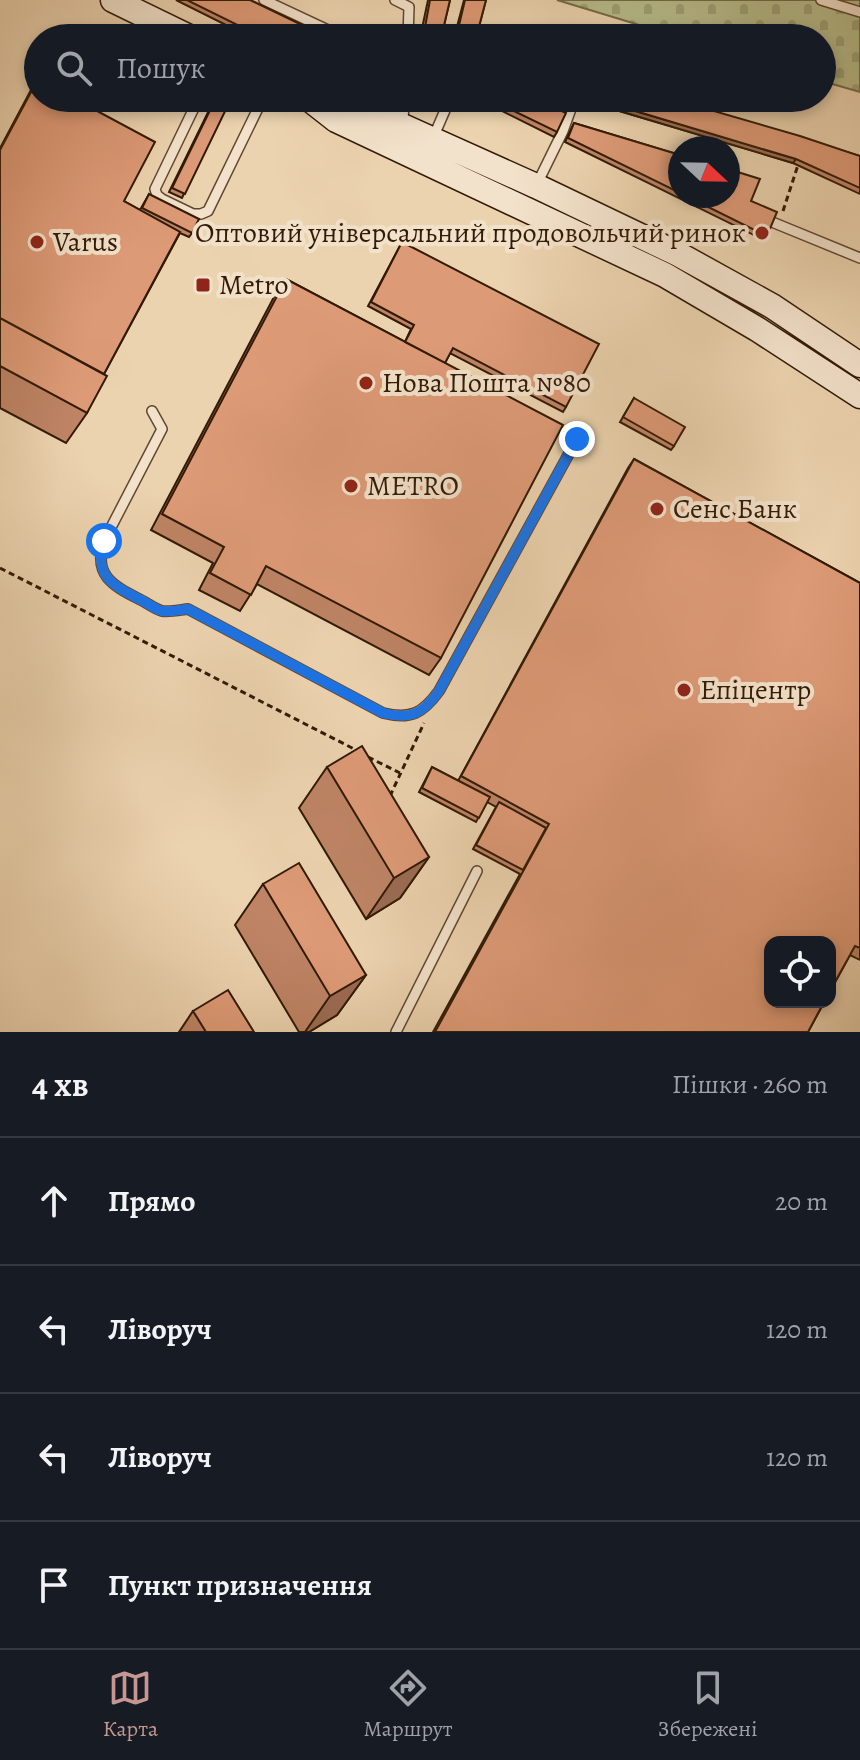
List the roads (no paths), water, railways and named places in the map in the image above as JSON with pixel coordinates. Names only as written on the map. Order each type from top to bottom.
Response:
[{"type":"main road","points":[[113,0],[162,24]]},
{"type":"main road","points":[[326,112],[336,120],[665,275],[757,329],[860,396]]},
{"type":"main road","points":[[373,112],[536,186],[705,269],[772,306],[860,365]]},
{"type":"lane","points":[[264,0],[315,24]]},
{"type":"lane","points":[[395,0],[409,7],[408,24]]},
{"type":"lane","points":[[821,0],[844,4],[860,12]]},
{"type":"lane","points":[[192,112],[155,189],[162,199],[193,214],[201,214],[208,211],[256,112]]},
{"type":"lane","points":[[403,112],[403,125]]},
{"type":"lane","points":[[433,139],[444,112]]},
{"type":"lane","points":[[536,186],[566,132],[571,112]]},
{"type":"lane","points":[[775,223],[860,258]]},
{"type":"lane","points":[[152,411],[162,429],[104,541],[100,555],[107,578],[116,587],[162,611],[188,609],[383,713],[399,717],[414,715],[429,706],[439,691],[577,439]]},
{"type":"lane","points":[[396,1032],[477,871]]},
{"type":"place","name":"Оптовий універсальний продовольчий ринок","points":[[762,233]]},
{"type":"place","name":"Varus","points":[[37,242]]},
{"type":"place","name":"Metro","points":[[203,285]]},
{"type":"place","name":"Нова Пошта №80","points":[[366,383]]},
{"type":"place","name":"METRO","points":[[351,486]]},
{"type":"place","name":"Сенс Банк","points":[[657,509]]},
{"type":"place","name":"Епіцентр","points":[[684,690]]}]
